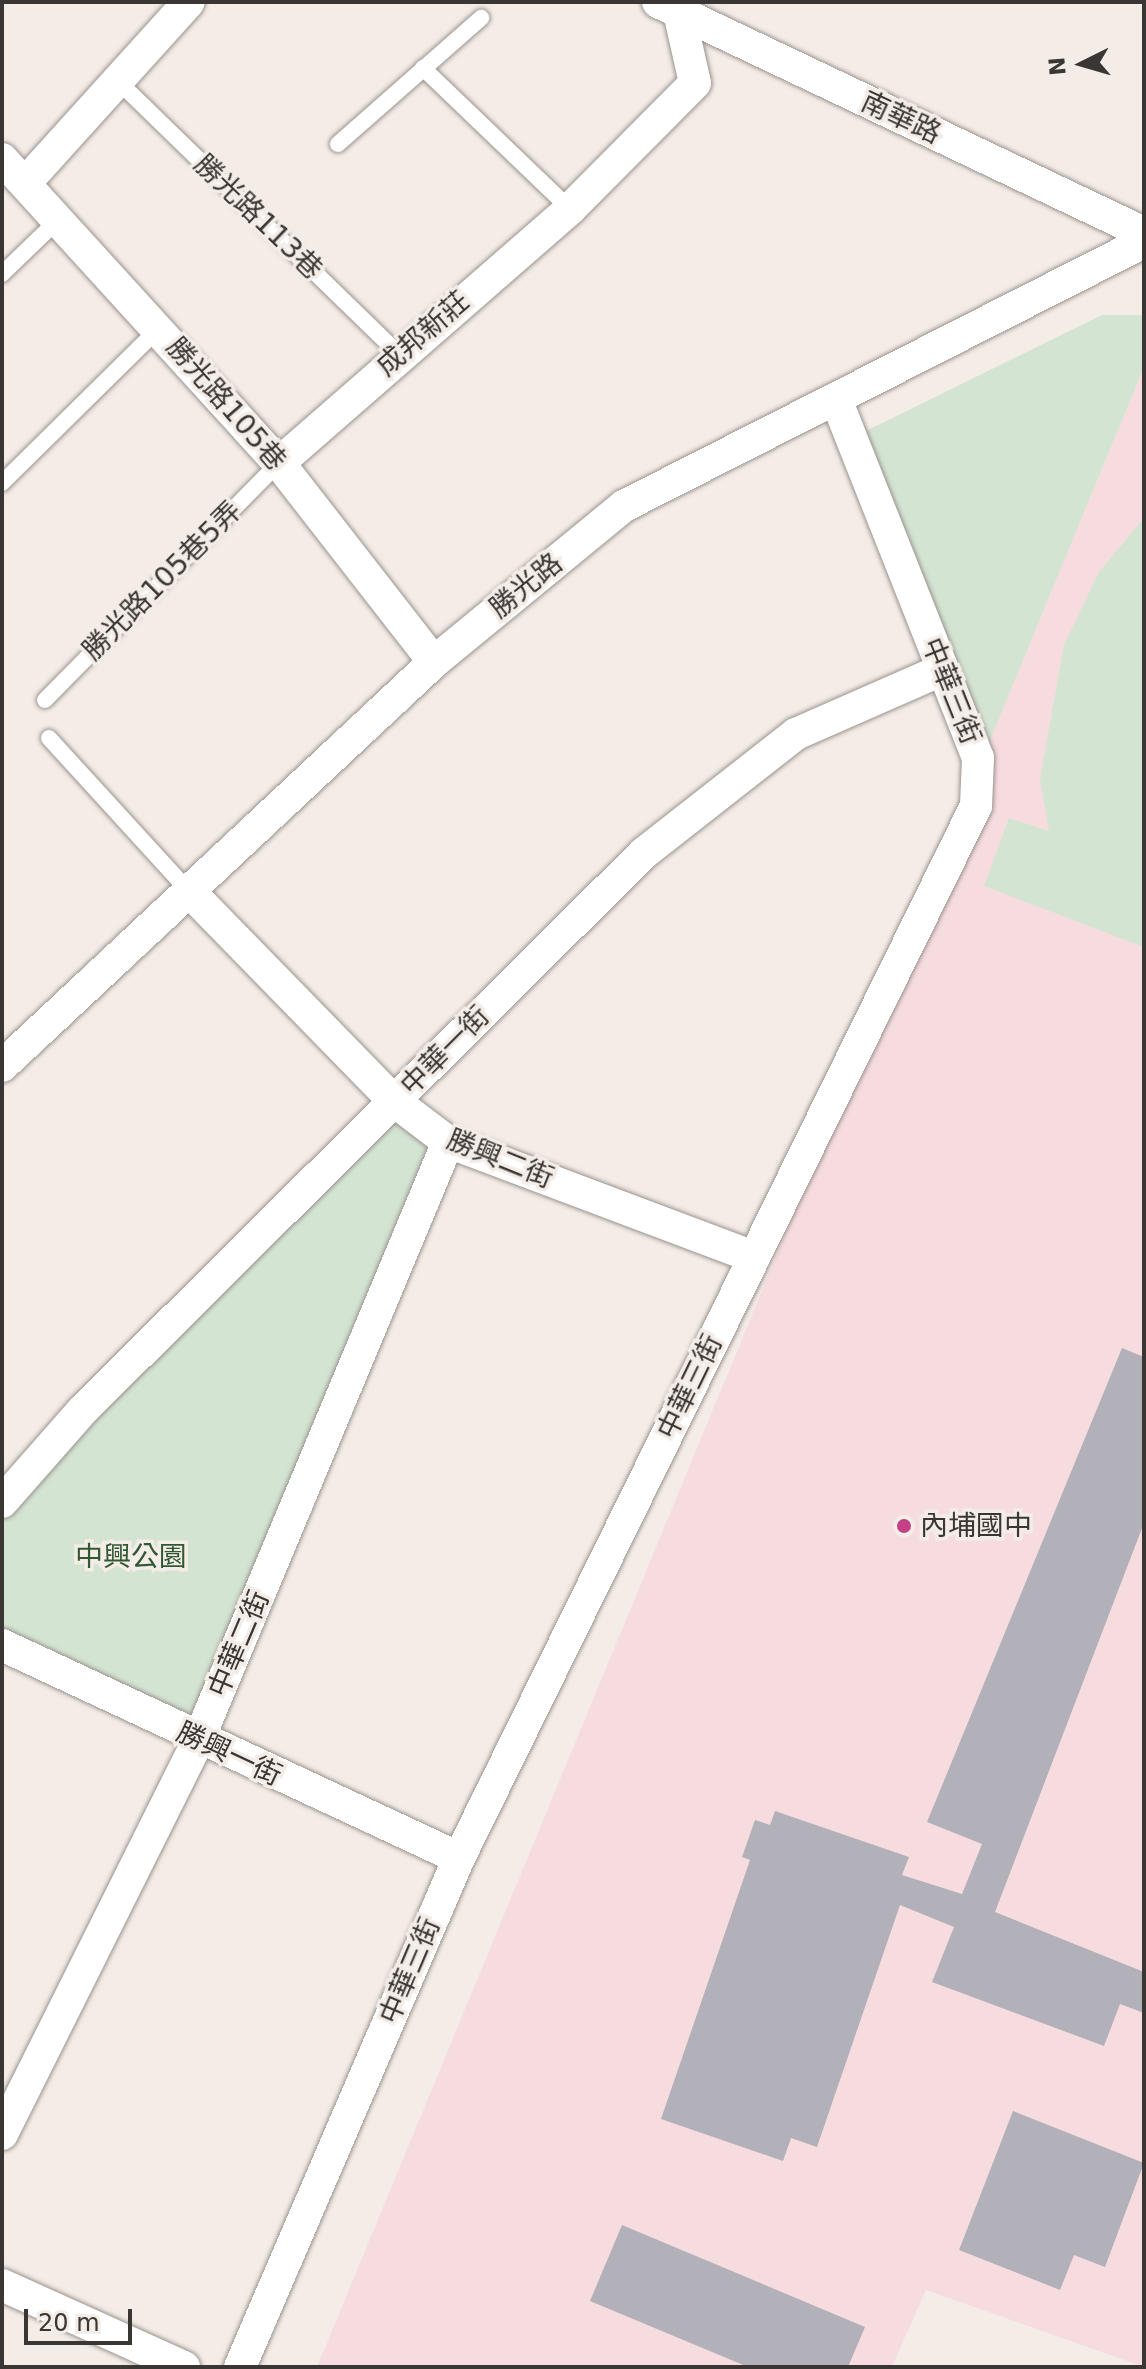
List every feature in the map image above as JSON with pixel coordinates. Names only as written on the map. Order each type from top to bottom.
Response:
[{"type":"street","points":[[27,181],[189,2]]},
{"type":"street","name":"成邦新莊","points":[[279,463],[398,353],[570,209],[695,83],[668,7]]},
{"type":"street","name":"南華路","points":[[668,7],[1144,233]]},
{"type":"street","name":"勝光路105巷","points":[[2,159],[27,181],[279,463],[434,662]]},
{"type":"street","name":"勝光路","points":[[2,1066],[434,662],[624,506],[837,401],[1144,242]]},
{"type":"street","name":"中華三街","points":[[240,2367],[459,1858],[976,806],[978,758],[837,401]]},
{"type":"street","name":"中華一街","points":[[2,1502],[82,1411],[644,853],[796,734],[942,670]]},
{"type":"street","name":"勝興二街","points":[[188,890],[394,1101],[448,1142],[754,1257]]},
{"type":"street","name":"中華二街","points":[[2,2134],[198,1741],[448,1142]]},
{"type":"street","name":"勝興一街","points":[[2,1645],[198,1741],[459,1858]]},
{"type":"street","points":[[2,2285],[184,2367]]},
{"type":"lane","points":[[338,144],[481,18]]},
{"type":"lane","points":[[423,68],[570,209]]},
{"type":"lane","name":"勝光路113巷","points":[[118,81],[398,353]]},
{"type":"lane","points":[[2,274],[60,218]]},
{"type":"lane","points":[[2,483],[159,328]]},
{"type":"lane","name":"勝光路105巷5弄","points":[[45,700],[279,463]]},
{"type":"lane","points":[[49,738],[188,890]]},
{"type":"shaded area","name":"內埔國中","points":[[1144,367],[1144,2367],[926,2290],[892,2367],[317,2367]]},
{"type":"green space","points":[[1102,315],[1144,315],[1144,367],[981,762],[864,432]]},
{"type":"green space","points":[[1144,518],[1144,947],[984,886],[1009,818],[1049,831],[1040,779],[1064,645],[1099,572]]},
{"type":"green space","name":"中興公園","points":[[398,1117],[434,1148],[191,1720],[2,1631],[2,1522],[97,1417]]},
{"type":"building","points":[[1122,1348],[1144,1357],[1144,1523],[995,1912],[1144,1972],[1144,2013],[1120,2004],[1104,2046],[932,1982],[954,1927],[900,1905],[817,2147],[791,2138],[783,2161],[661,2119],[750,1860],[742,1857],[755,1820],[770,1825],[775,1811],[909,1857],[902,1875],[962,1894],[982,1844],[927,1822]]},
{"type":"building","points":[[1013,2111],[1144,2163],[1105,2267],[1074,2255],[1060,2290],[959,2250]]},
{"type":"building","points":[[622,2225],[865,2327],[848,2367],[748,2367],[590,2301]]},
{"type":"place","name":"內埔國中","points":[[904,1526]]}]
